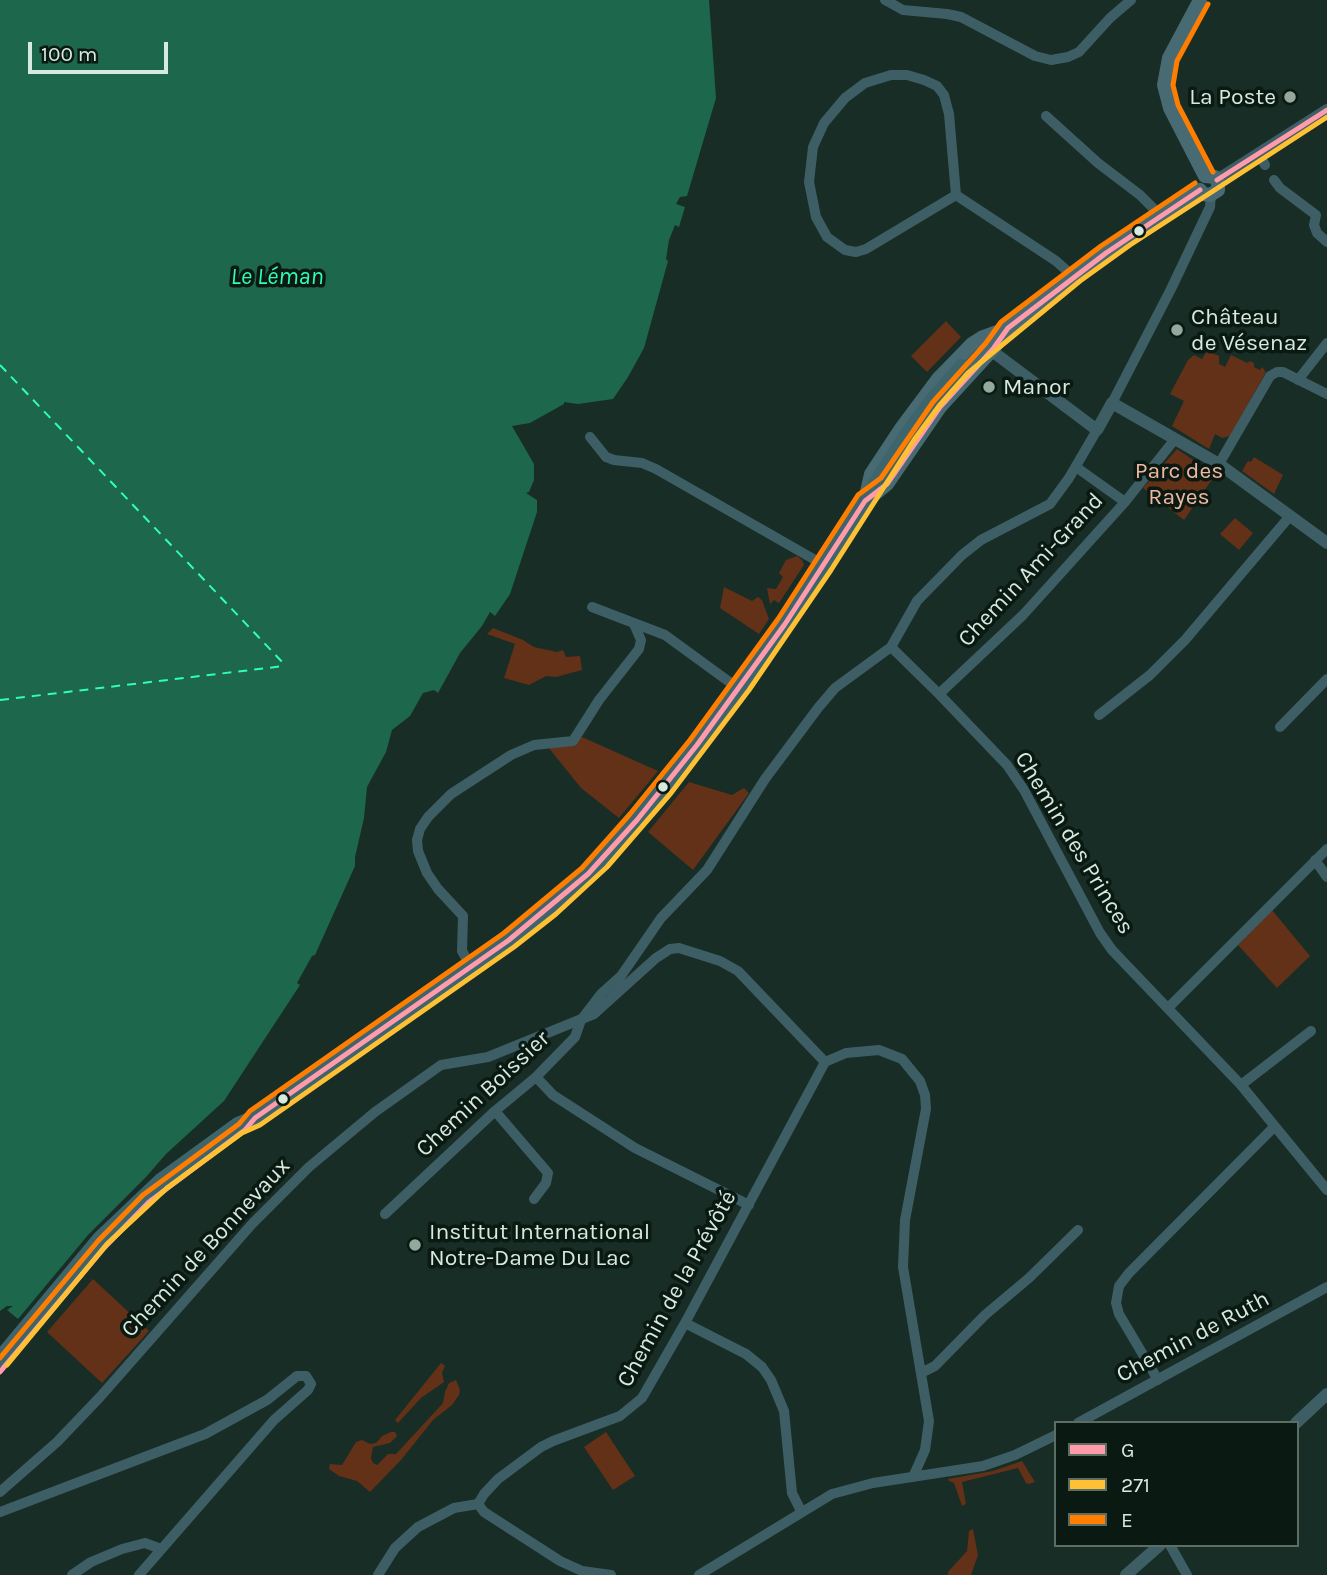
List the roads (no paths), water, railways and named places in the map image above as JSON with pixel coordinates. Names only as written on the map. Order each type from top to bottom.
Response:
[{"type":"main road","points":[[865,501],[872,474],[912,412],[945,371],[979,339],[1008,328],[1074,277],[1161,216],[1206,193],[1199,183],[1211,178],[1170,108],[1164,85],[1168,58],[1200,0]]},
{"type":"main road","points":[[865,501],[883,489],[940,407],[992,351],[1008,328]]},
{"type":"main road","points":[[979,339],[992,351]]},
{"type":"main road","points":[[0,1359],[130,1208],[194,1156],[238,1125],[255,1118],[471,967],[550,908],[601,861],[657,796],[739,689],[824,565],[919,418],[962,367]]},
{"type":"main road","points":[[0,1372],[134,1216],[181,1176],[245,1130],[255,1118]]},
{"type":"street","points":[[885,0],[903,10],[947,13],[961,17],[1035,56],[1051,60],[1079,52],[1110,18],[1131,0]]},
{"type":"street","points":[[899,75],[932,83],[942,92],[947,104],[956,195],[866,249],[856,252],[840,248],[831,242],[820,228],[810,197],[811,159],[818,132],[837,106],[855,90],[874,79],[899,75]]},
{"type":"street","points":[[1211,178],[1262,160],[1327,110]]},
{"type":"street","points":[[1046,116],[1161,216]]},
{"type":"street","points":[[1274,180],[1278,186],[1322,213],[1314,225],[1317,233],[1327,242]]},
{"type":"street","points":[[581,1020],[600,994],[621,976],[661,918],[707,870],[765,779],[835,688],[891,648],[916,601],[932,583],[981,541],[1049,504],[1076,467],[1097,430],[1171,289],[1210,207],[1206,193]]},
{"type":"street","points":[[956,195],[1056,261],[1074,277]]},
{"type":"street","points":[[1298,380],[1327,342]]},
{"type":"street","points":[[992,351],[1097,430]]},
{"type":"street","points":[[1219,464],[1270,376],[1283,372],[1327,394]]},
{"type":"street","points":[[1112,403],[1219,464],[1327,543]]},
{"type":"street","points":[[590,437],[606,457],[642,463],[656,469],[824,565]]},
{"type":"street","name":"Chemin Ami-Grand","points":[[939,694],[1023,615],[1125,502],[1175,439]]},
{"type":"street","points":[[1076,467],[1125,502]]},
{"type":"street","points":[[1099,715],[1150,675],[1185,640],[1290,516]]},
{"type":"street","points":[[592,607],[665,635],[739,689]]},
{"type":"street","points":[[471,967],[462,951],[463,916],[427,873],[418,850],[420,830],[428,817],[451,794],[511,755],[534,745],[573,741],[599,700],[639,649],[641,640],[634,624]]},
{"type":"street","name":"Chemin des Princes","points":[[891,648],[1006,765],[1024,790],[1100,933],[1126,968],[1241,1085],[1326,1186]]},
{"type":"street","points":[[1280,727],[1327,679]]},
{"type":"street","points":[[1168,1008],[1327,849]]},
{"type":"street","points":[[1315,860],[1327,877]]},
{"type":"street","name":"Chemin Boissier","points":[[385,1214],[495,1111],[536,1077],[575,1037],[581,1020],[607,1005],[656,958],[670,950],[684,949],[720,961],[738,971],[825,1062]]},
{"type":"street","name":"Chemin de Bonnevaux","points":[[0,1492],[57,1442],[100,1397],[252,1224],[309,1167],[375,1112],[441,1065],[488,1057],[581,1020]]},
{"type":"street","points":[[1241,1085],[1311,1031]]},
{"type":"street","points":[[825,1062],[860,1050],[883,1051],[894,1054],[909,1065],[922,1087],[926,1109],[908,1204],[903,1256],[906,1296],[928,1407],[929,1431],[925,1450],[913,1477]]},
{"type":"street","name":"Chemin de la Prévôté","points":[[478,1504],[498,1479],[547,1444],[611,1420],[633,1408],[642,1398],[825,1062]]},
{"type":"street","points":[[536,1077],[553,1095],[635,1148],[749,1205]]},
{"type":"street","points":[[495,1111],[548,1172],[546,1183],[534,1199]]},
{"type":"street","points":[[1158,1380],[1119,1314],[1116,1303],[1119,1286],[1274,1127]]},
{"type":"street","points":[[921,1373],[935,1366],[985,1315],[1029,1278],[1078,1230]]},
{"type":"street","name":"Chemin de Ruth","points":[[1083,1421],[1327,1287]]},
{"type":"street","points":[[685,1323],[746,1354],[762,1367],[771,1380],[784,1411],[792,1493],[801,1511]]},
{"type":"street","points":[[0,1511],[205,1434],[267,1400],[297,1376],[306,1376],[311,1384],[308,1390],[274,1420],[139,1575]]},
{"type":"street","points":[[1298,1421],[1327,1394]]},
{"type":"street","points":[[699,1575],[801,1511],[842,1491],[873,1483],[990,1464],[1054,1436]]},
{"type":"street","points":[[378,1575],[395,1548],[418,1527],[454,1508],[478,1504],[484,1511],[568,1564],[582,1571],[611,1575]]},
{"type":"street","points":[[72,1575],[91,1562],[122,1549],[145,1544],[160,1549]]},
{"type":"street","points":[[1126,1575],[1158,1547]]},
{"type":"street","points":[[1171,1547],[1187,1575]]},
{"type":"water","name":"Le Léman","points":[[0,0],[709,0],[716,98],[687,196],[680,197],[676,204],[685,207],[679,227],[675,225],[669,240],[668,261],[644,348],[628,377],[613,399],[578,404],[564,402],[530,423],[512,426],[534,464],[534,480],[526,493],[537,500],[537,512],[510,594],[495,616],[490,612],[460,653],[438,693],[434,690],[423,693],[410,716],[392,730],[386,752],[367,787],[355,866],[315,955],[297,983],[300,985],[224,1101],[166,1154],[88,1235],[18,1319],[7,1310],[13,1306],[7,1306],[0,1311]]},
{"type":"tunnel","points":[[962,367],[1003,331]]},
{"type":"place","name":"La Poste","points":[[1290,97]]},
{"type":"place","name":"Château de Vésenaz","points":[[1177,330]]},
{"type":"place","name":"Manor","points":[[989,387]]},
{"type":"place","name":"Institut International Notre-Dame Du Lac","points":[[415,1245]]},
{"type":"park label","name":"Parc des Rayes","points":[[1179,484]]}]
